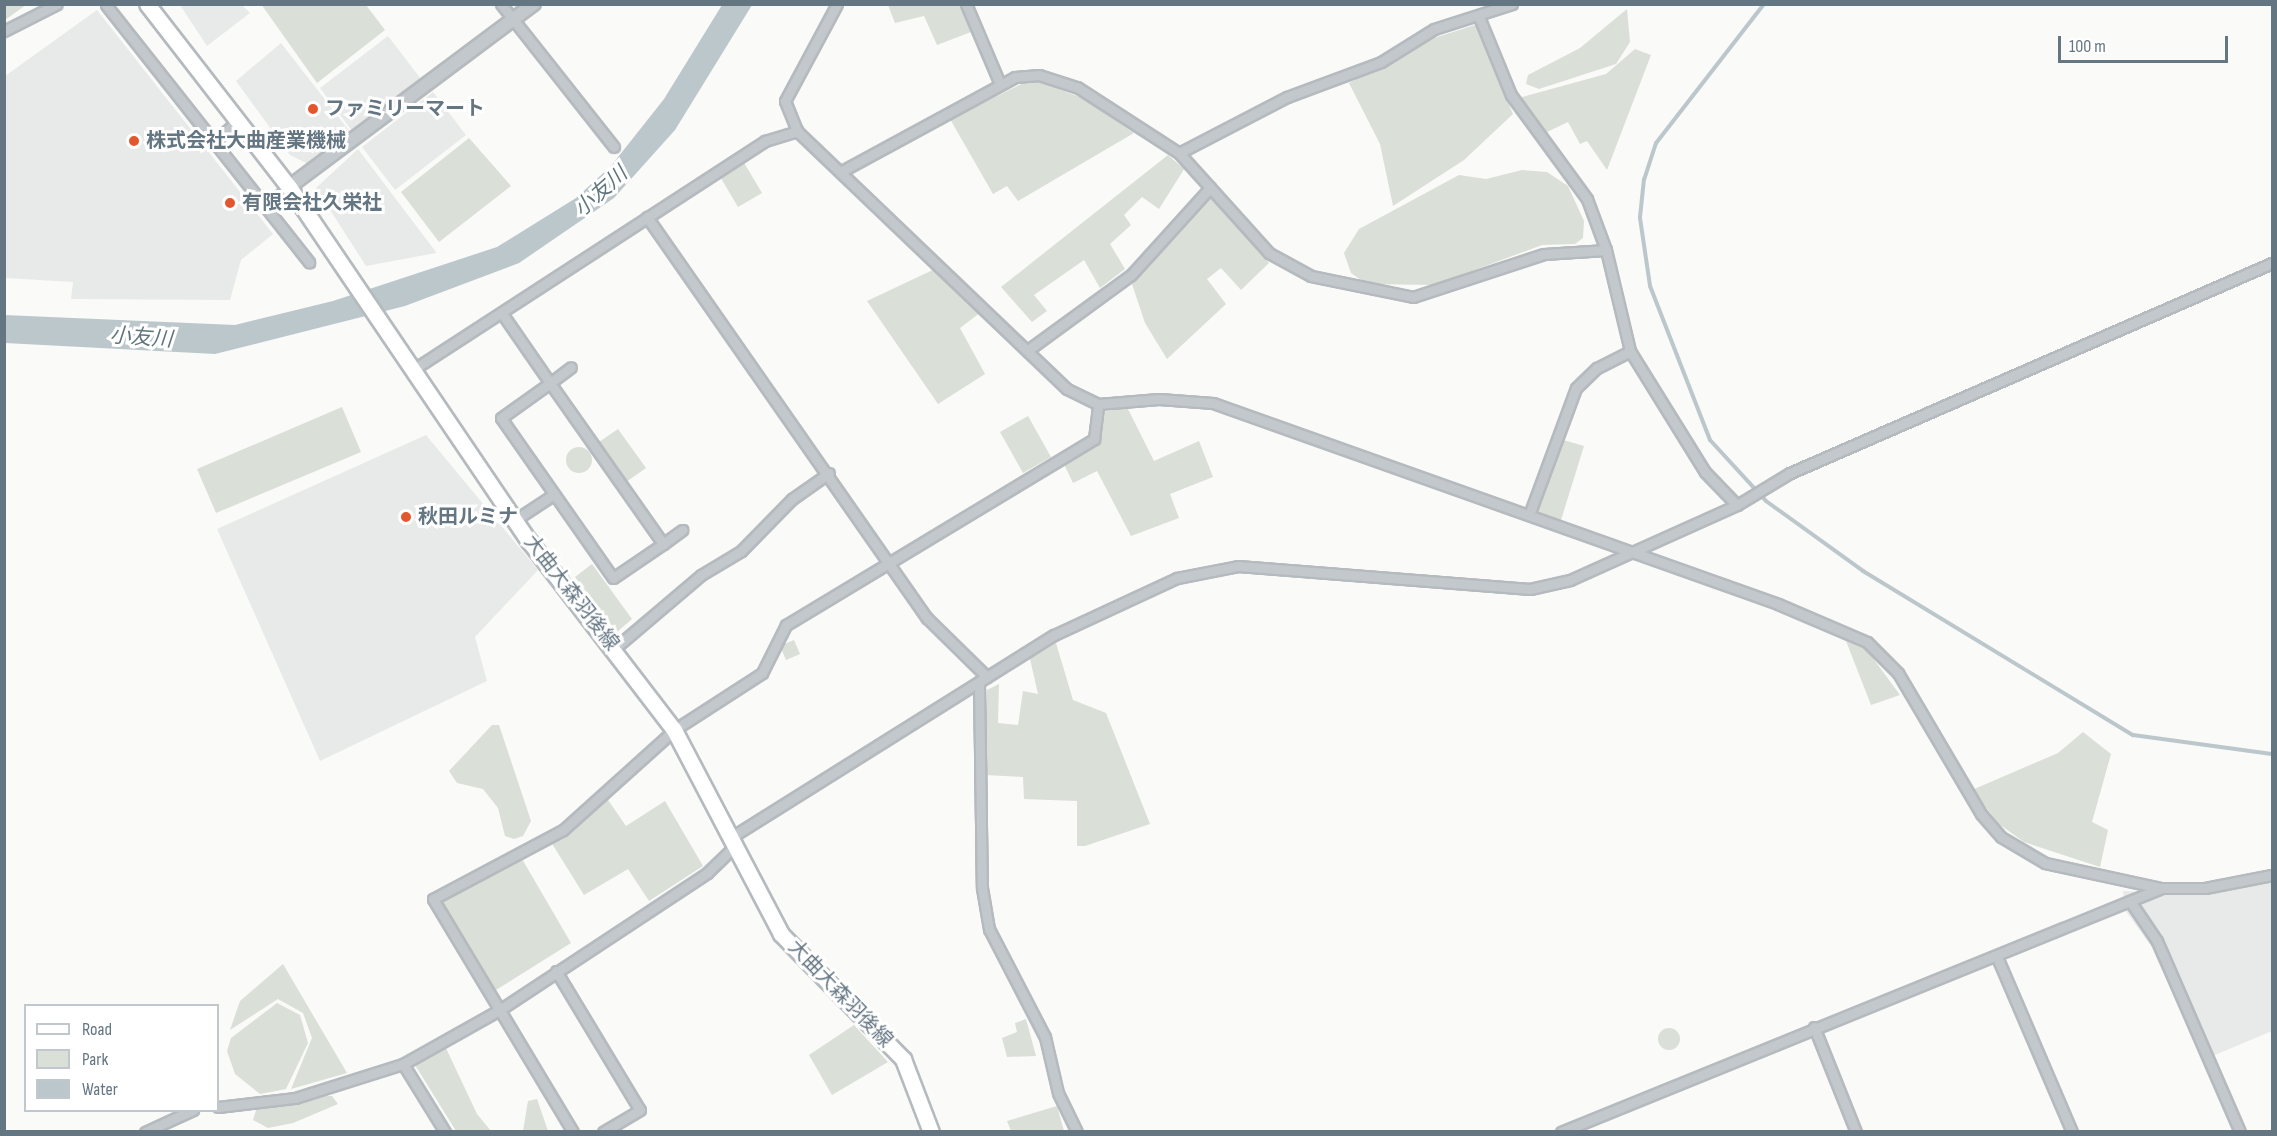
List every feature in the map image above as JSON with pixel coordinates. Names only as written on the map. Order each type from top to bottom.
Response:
[{"type":"main road","name":"大曲大森羽後線","points":[[147,4],[289,187],[515,520],[615,648],[674,730],[782,934],[903,1059],[931,1131]]},
{"type":"street","points":[[4,31],[57,4]]},
{"type":"street","points":[[501,4],[614,147]]},
{"type":"street","points":[[265,207],[534,4]]},
{"type":"street","points":[[837,4],[785,101],[797,131],[842,171],[1067,389],[1098,404],[1159,399],[1213,403],[1633,553],[1867,642],[1898,673],[1967,795],[2001,837],[2045,863],[2161,888],[2205,888],[2272,875]]},
{"type":"street","points":[[966,4],[1000,84]]},
{"type":"street","points":[[1179,153],[1287,96],[1381,62],[1434,29],[1479,17],[1512,4]]},
{"type":"street","points":[[106,5],[309,262]]},
{"type":"street","points":[[1479,17],[1511,95],[1580,184],[1606,250],[1630,351],[1706,472],[1737,505]]},
{"type":"street","points":[[842,171],[1000,84],[1028,74],[1053,77],[1179,153],[1287,266],[1311,276],[1413,297],[1544,254],[1606,250]]},
{"type":"street","points":[[214,142],[237,121]]},
{"type":"street","points":[[414,369],[503,315],[765,141],[797,131]]},
{"type":"street","points":[[1028,350],[1131,275],[1210,188]]},
{"type":"street","points":[[648,217],[829,473],[927,618],[983,679],[982,888],[989,929],[1045,1037],[1058,1093],[1077,1131]]},
{"type":"street","points":[[219,1107],[295,1098],[403,1064],[501,1010],[556,971],[706,873],[732,843],[1054,635],[1212,567],[1530,589],[1570,579],[1737,505],[1782,482],[1790,473],[2272,263]]},
{"type":"street","points":[[503,315],[663,544]]},
{"type":"street","points":[[1528,515],[1576,388],[1597,368],[1630,351]]},
{"type":"street","points":[[571,367],[501,418],[553,495],[613,578],[682,530]]},
{"type":"street","points":[[573,1131],[433,899],[563,830],[674,730],[762,673],[786,625],[888,560],[1094,439],[1098,404]]},
{"type":"street","points":[[615,648],[701,575],[741,551],[792,499],[829,473]]},
{"type":"street","points":[[515,520],[553,495]]},
{"type":"street","points":[[1561,1131],[1814,1027],[1997,957],[2161,888]]},
{"type":"street","points":[[2130,901],[2157,941],[2240,1131]]},
{"type":"street","points":[[1997,957],[2072,1131]]},
{"type":"street","points":[[556,971],[640,1110],[603,1131]]},
{"type":"street","points":[[1814,1027],[1856,1131]]},
{"type":"street","points":[[403,1064],[445,1131]]},
{"type":"street","points":[[145,1131],[188,1112]]},
{"type":"shaded area","points":[[180,5],[242,5],[250,13],[207,46]]},
{"type":"shaded area","points":[[97,10],[273,234],[241,260],[230,300],[71,299],[73,282],[5,278],[5,76]]},
{"type":"shaded area","points":[[388,36],[421,79],[352,131],[320,88]]},
{"type":"shaded area","points":[[281,43],[351,133],[308,164],[290,155],[236,81]]},
{"type":"shaded area","points":[[433,92],[466,135],[395,190],[362,147]]},
{"type":"shaded area","points":[[358,149],[436,253],[366,266],[316,188]]},
{"type":"shaded area","points":[[426,435],[538,570],[475,637],[487,681],[320,761],[217,529]]},
{"type":"shaded area","points":[[2272,880],[2272,1031],[2203,1060],[2151,946],[2125,910],[2123,891],[2194,894]]},
{"type":"green space","points":[[5,4],[26,4],[26,5],[5,20]]},
{"type":"green space","points":[[261,4],[366,5],[385,30],[317,83]]},
{"type":"green space","points":[[888,5],[960,5],[971,32],[937,45],[924,16],[895,23]]},
{"type":"green space","points":[[1627,9],[1630,42],[1616,64],[1539,89],[1526,84],[1528,75],[1580,48]]},
{"type":"green space","points":[[1475,25],[1513,114],[1464,160],[1393,206],[1380,144],[1349,83],[1434,38]]},
{"type":"green space","points":[[1635,49],[1651,55],[1607,170],[1587,141],[1580,144],[1568,122],[1547,132],[1519,98],[1606,74]]},
{"type":"green space","points":[[1032,79],[1082,98],[1134,133],[1018,201],[1007,186],[993,194],[950,119]]},
{"type":"green space","points":[[469,138],[511,186],[439,242],[401,192]]},
{"type":"green space","points":[[1168,155],[1184,169],[1159,209],[1142,197],[1124,215],[1131,225],[1110,244],[1125,269],[1100,288],[1084,260],[1034,295],[1047,311],[1032,322],[1001,287]]},
{"type":"green space","points":[[743,161],[762,193],[738,207],[719,175]]},
{"type":"green space","points":[[1522,170],[1547,172],[1568,186],[1584,221],[1583,238],[1575,244],[1542,245],[1434,285],[1367,284],[1351,273],[1344,253],[1359,229],[1459,175],[1486,179]]},
{"type":"green space","points":[[1208,194],[1269,263],[1241,290],[1221,268],[1207,279],[1226,304],[1167,359],[1145,323],[1131,281]]},
{"type":"green space","points":[[937,268],[981,312],[960,328],[985,374],[938,404],[867,301]]},
{"type":"green space","points":[[342,407],[361,452],[216,513],[197,469]]},
{"type":"green space","points":[[1127,407],[1154,461],[1199,441],[1213,477],[1170,494],[1179,518],[1131,536],[1097,471],[1073,483],[1063,462],[1097,442],[1103,412]]},
{"type":"green space","points":[[1028,416],[1051,457],[1023,473],[1000,432]]},
{"type":"green space","points":[[618,429],[646,468],[626,482],[599,442]]},
{"type":"green space","points":[[1560,439],[1584,446],[1561,520],[1536,512]]},
{"type":"green space","points":[[579,447],[588,451],[592,460],[588,469],[579,473],[570,469],[566,460],[570,451]]},
{"type":"green space","points":[[592,564],[632,619],[617,632],[575,577]]},
{"type":"green space","points":[[794,640],[800,654],[786,660],[780,646]]},
{"type":"green space","points":[[1846,641],[1867,650],[1900,695],[1871,705]]},
{"type":"green space","points":[[1056,643],[1073,700],[1106,713],[1150,824],[1085,846],[1077,846],[1077,801],[1024,799],[1023,777],[986,775],[987,690],[999,684],[998,723],[1018,725],[1023,691],[1038,694],[1030,659]]},
{"type":"green space","points":[[492,725],[499,725],[531,821],[523,836],[514,839],[505,836],[498,808],[483,789],[457,783],[449,771]]},
{"type":"green space","points":[[2083,732],[2111,754],[2092,822],[2108,830],[2100,867],[2024,842],[1999,824],[1972,790],[2058,753]]},
{"type":"green space","points":[[606,797],[626,826],[665,801],[703,866],[649,901],[628,869],[584,895],[551,842]]},
{"type":"green space","points":[[522,859],[571,943],[496,990],[442,901]]},
{"type":"green space","points":[[283,964],[347,1073],[291,1089],[312,1038],[303,1013],[278,999],[230,1030],[240,1001]]},
{"type":"green space","points":[[277,1003],[300,1015],[308,1043],[286,1089],[260,1094],[235,1074],[227,1051],[231,1038]]},
{"type":"green space","points":[[1026,1019],[1036,1056],[1007,1057],[1002,1038],[1017,1032],[1015,1023]]},
{"type":"green space","points":[[854,1025],[888,1062],[832,1095],[809,1055]]},
{"type":"green space","points":[[1665,1028],[1673,1028],[1680,1035],[1680,1043],[1673,1050],[1665,1050],[1658,1043],[1658,1035]]},
{"type":"green space","points":[[445,1046],[477,1114],[491,1131],[456,1131],[415,1065]]},
{"type":"green space","points":[[321,1096],[332,1096],[338,1104],[293,1123],[268,1128],[253,1120],[256,1110]]},
{"type":"green space","points":[[537,1099],[548,1131],[523,1131],[528,1101]]},
{"type":"green space","points":[[1057,1106],[1064,1131],[1011,1131],[1007,1121]]},
{"type":"water","name":"小友川","points":[[722,5],[752,5],[675,130],[614,198],[519,263],[405,306],[215,354],[5,343],[4,315],[235,325],[333,301],[497,247],[576,198],[611,166],[664,99]]},
{"type":"waterway","points":[[1764,4],[1656,143],[1644,179],[1640,218],[1650,286],[1710,440],[1766,501],[1863,571],[2133,735],[2272,754]]},
{"type":"place","name":"ファミリーマート","points":[[313,109]]},
{"type":"place","name":"株式会社大曲産業機械","points":[[134,141]]},
{"type":"place","name":"有限会社久栄社","points":[[230,203]]},
{"type":"place","name":"秋田ルミナ","points":[[406,517]]}]
